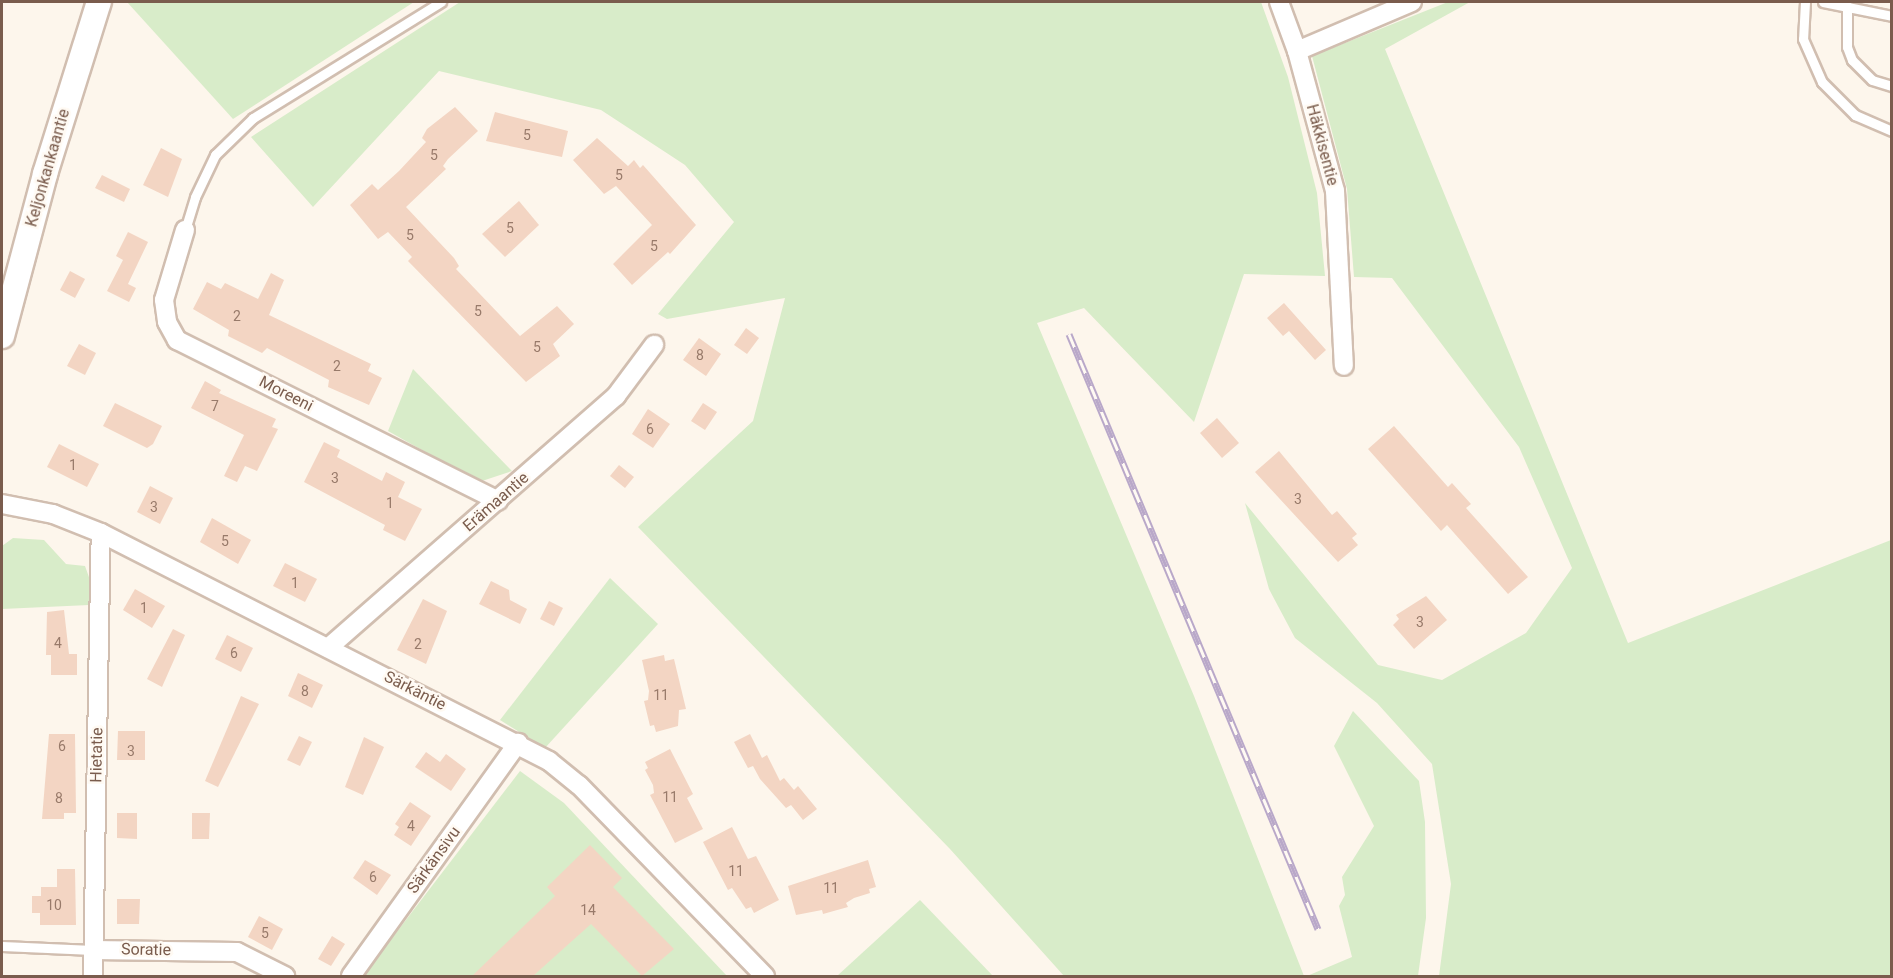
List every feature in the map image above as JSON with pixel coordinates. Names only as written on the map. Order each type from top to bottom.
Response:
[{"type":"main road","name":"Keljonkankaantie","points":[[2,336],[45,174],[99,2]]},
{"type":"street","name":"Häkkisentie","points":[[1279,2],[1297,51],[1335,191],[1344,366]]},
{"type":"street","points":[[1297,51],[1412,2]]},
{"type":"street","name":"Moreeni","points":[[185,230],[164,300],[167,322],[177,340],[498,501]]},
{"type":"street","name":"Erämaantie","points":[[327,648],[616,396],[654,345]]},
{"type":"street","name":"Särkäntie","points":[[2,504],[53,514],[101,533],[518,743],[579,786],[765,976]]},
{"type":"street","name":"Hietatie","points":[[93,976],[101,533]]},
{"type":"street","name":"Särkänsivu","points":[[351,976],[518,743]]},
{"type":"street","name":"Soratie","points":[[93,950],[237,952],[285,976]]},
{"type":"lane","points":[[185,230],[195,196],[215,155],[253,118],[441,2]]},
{"type":"lane","points":[[1805,2],[1803,39],[1822,82],[1855,116],[1892,131]]},
{"type":"lane","points":[[1823,2],[1892,15]]},
{"type":"lane","points":[[1847,6],[1847,47],[1852,60],[1872,80],[1892,86]]},
{"type":"lane","name":"Soratie","points":[[2,946],[93,950]]},
{"type":"green space","points":[[127,2],[414,2],[233,119]]},
{"type":"green space","points":[[460,2],[1261,2],[1288,77],[1317,193],[1325,276],[1244,274],[1194,422],[1084,308],[1037,323],[1194,696],[1304,976],[1064,976],[950,849],[638,527],[753,421],[785,298],[667,319],[658,314],[734,222],[685,165],[601,110],[439,71],[313,207],[251,137]]},
{"type":"green space","points":[[1448,2],[1470,2],[1385,49],[1628,643],[1891,540],[1891,976],[1439,976],[1451,884],[1432,764],[1377,703],[1295,638],[1269,589],[1245,503],[1378,665],[1442,680],[1526,633],[1572,568],[1519,447],[1392,278],[1354,277],[1347,189],[1312,56]]},
{"type":"green space","points":[[413,369],[512,471],[479,482],[388,431]]},
{"type":"green space","points":[[13,538],[44,540],[66,564],[85,566],[90,580],[89,605],[2,609],[2,546]]},
{"type":"green space","points":[[610,578],[658,624],[545,748],[500,720]]},
{"type":"green space","points":[[1353,711],[1419,781],[1425,822],[1426,918],[1418,976],[1307,976],[1352,957],[1339,906],[1345,895],[1342,877],[1374,826],[1334,746]]},
{"type":"green space","points":[[520,771],[564,803],[727,976],[363,976]]},
{"type":"green space","points":[[920,900],[993,976],[837,976]]},
{"type":"building","points":[[455,107],[478,131],[448,159],[443,166],[446,169],[406,207],[454,258],[459,266],[456,269],[520,336],[557,306],[574,324],[553,344],[560,356],[526,382],[408,261],[412,257],[388,232],[378,239],[350,205],[372,184],[378,190],[399,171],[426,142],[422,138],[427,129]]},
{"type":"building","points":[[495,112],[568,131],[562,157],[486,141]]},
{"type":"building","points":[[597,138],[628,166],[634,160],[640,168],[643,165],[696,225],[670,254],[668,252],[632,285],[613,264],[652,225],[616,186],[604,194],[573,160]]},
{"type":"building","points":[[161,148],[182,159],[168,197],[143,185]]},
{"type":"building","points":[[102,175],[130,189],[124,202],[95,188]]},
{"type":"building","points":[[519,201],[539,225],[505,257],[482,234]]},
{"type":"building","points":[[128,232],[148,242],[128,284],[136,288],[129,302],[107,291],[123,260],[116,256]]},
{"type":"building","points":[[70,271],[85,279],[75,298],[60,290]]},
{"type":"building","points":[[271,273],[284,280],[269,315],[371,364],[368,371],[382,378],[369,405],[328,387],[329,380],[267,348],[262,353],[228,336],[229,330],[193,309],[207,282],[221,289],[225,283],[258,299]]},
{"type":"building","points":[[1284,303],[1326,350],[1315,360],[1289,331],[1283,336],[1267,318]]},
{"type":"building","points":[[746,328],[759,338],[747,354],[734,345]]},
{"type":"building","points":[[699,338],[721,354],[706,376],[683,360]]},
{"type":"building","points":[[79,344],[96,353],[85,375],[67,366]]},
{"type":"building","points":[[205,381],[221,390],[219,393],[276,419],[272,427],[278,429],[257,471],[245,466],[237,482],[224,476],[244,435],[191,408]]},
{"type":"building","points":[[115,403],[162,426],[153,444],[147,448],[103,426]]},
{"type":"building","points":[[703,403],[717,412],[705,430],[691,421]]},
{"type":"building","points":[[648,409],[670,424],[653,448],[632,434]]},
{"type":"building","points":[[1217,418],[1239,443],[1222,458],[1200,433]]},
{"type":"building","points":[[1394,426],[1448,487],[1452,483],[1471,504],[1466,508],[1528,577],[1508,594],[1447,525],[1441,531],[1368,449]]},
{"type":"building","points":[[324,442],[340,450],[337,457],[382,481],[386,472],[405,482],[398,497],[422,509],[405,541],[383,530],[385,525],[304,482]]},
{"type":"building","points":[[59,444],[99,464],[87,487],[47,467]]},
{"type":"building","points":[[1279,451],[1332,515],[1337,511],[1357,534],[1352,538],[1358,545],[1338,562],[1255,472]]},
{"type":"building","points":[[619,465],[634,477],[625,488],[610,476]]},
{"type":"building","points":[[150,486],[173,498],[160,524],[137,512]]},
{"type":"building","points":[[212,518],[251,540],[238,564],[200,542]]},
{"type":"building","points":[[285,563],[317,579],[305,602],[273,586]]},
{"type":"building","points":[[491,581],[509,590],[510,600],[527,609],[520,624],[479,604]]},
{"type":"building","points":[[135,589],[165,606],[152,628],[123,610]]},
{"type":"building","points":[[1426,596],[1447,620],[1414,649],[1393,625],[1399,619],[1396,615]]},
{"type":"building","points":[[423,599],[447,611],[426,664],[397,650]]},
{"type":"building","points":[[549,601],[563,608],[554,626],[540,619]]},
{"type":"building","points":[[64,610],[69,654],[77,654],[77,675],[51,675],[51,655],[46,655],[47,612]]},
{"type":"building","points":[[173,629],[185,635],[162,687],[147,679]]},
{"type":"building","points":[[227,635],[253,648],[241,672],[215,659]]},
{"type":"building","points":[[664,655],[665,661],[674,659],[686,709],[679,710],[678,726],[656,732],[654,725],[650,726],[644,701],[648,700],[649,691],[642,660]]},
{"type":"building","points":[[298,673],[323,685],[312,708],[288,696]]},
{"type":"building","points":[[241,696],[259,704],[218,787],[205,781]]},
{"type":"building","points":[[118,731],[145,731],[145,760],[117,760]]},
{"type":"building","points":[[49,734],[75,734],[76,813],[64,813],[64,819],[42,819]]},
{"type":"building","points":[[750,734],[762,758],[767,755],[780,781],[784,778],[794,790],[798,786],[817,809],[803,820],[791,805],[786,808],[760,779],[753,766],[748,768],[734,742]]},
{"type":"building","points":[[299,736],[312,742],[300,766],[287,760]]},
{"type":"building","points":[[364,737],[384,747],[363,795],[345,787]]},
{"type":"building","points":[[670,749],[693,794],[687,798],[703,829],[675,843],[650,795],[654,793],[653,785],[645,770],[648,768],[645,762]]},
{"type":"building","points":[[426,752],[440,762],[446,754],[466,769],[451,791],[415,767]]},
{"type":"building","points":[[410,802],[431,816],[411,846],[394,835],[399,827],[395,824]]},
{"type":"building","points":[[117,813],[137,813],[137,839],[117,838]]},
{"type":"building","points":[[192,813],[210,813],[209,839],[192,839]]},
{"type":"building","points":[[732,827],[748,859],[756,856],[779,900],[754,913],[751,907],[746,909],[732,888],[728,890],[703,842]]},
{"type":"building","points":[[590,845],[622,878],[613,887],[674,949],[642,976],[591,924],[533,976],[472,976],[555,896],[547,887]]},
{"type":"building","points":[[365,860],[391,875],[377,895],[353,878]]},
{"type":"building","points":[[868,860],[876,887],[869,889],[870,893],[846,903],[848,907],[823,914],[822,910],[796,915],[788,886]]},
{"type":"building","points":[[57,869],[75,869],[76,925],[40,925],[40,913],[32,913],[32,896],[41,896],[41,887],[57,887]]},
{"type":"building","points":[[117,899],[140,899],[139,924],[117,924]]},
{"type":"building","points":[[259,916],[283,929],[272,950],[248,937]]},
{"type":"building","points":[[332,936],[345,944],[331,966],[318,959]]},
{"type":"railway","points":[[1069,334],[1318,929]]}]
